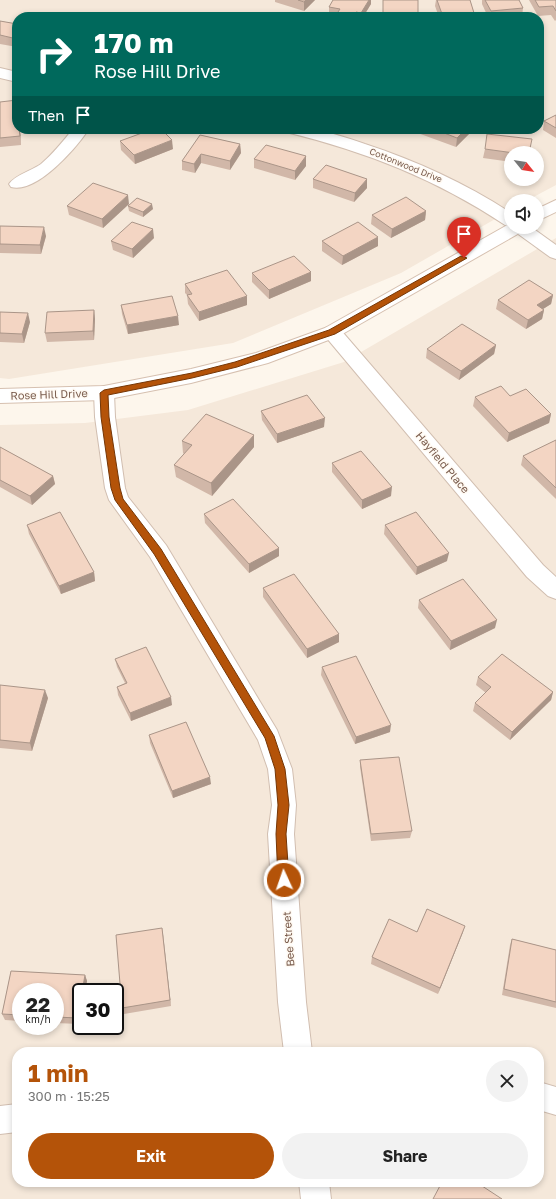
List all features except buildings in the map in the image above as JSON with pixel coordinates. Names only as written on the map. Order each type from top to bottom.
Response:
[{"type":"street","points":[[0,74],[12,76]]},
{"type":"street","points":[[17,184],[48,168],[60,157],[77,134]]},
{"type":"street","name":"Cottonwood Drive","points":[[312,134],[359,146],[404,162],[444,180],[504,216]]},
{"type":"street","points":[[544,212],[556,205]]},
{"type":"street","name":"Rose Hill Drive","points":[[0,396],[104,393],[192,376],[237,364],[332,332],[507,234]]},
{"type":"street","points":[[529,234],[556,253]]},
{"type":"street","name":"Hayfield Place","points":[[332,332],[535,571],[556,590]]},
{"type":"street","name":"Bee Street","points":[[104,393],[106,425],[115,488],[119,500],[158,552],[269,736],[280,769],[284,805],[281,834],[282,858],[292,1002],[297,1047]]},
{"type":"street","points":[[544,1097],[556,1101]]},
{"type":"street","points":[[0,1120],[12,1119]]},
{"type":"street","points":[[315,1187],[316,1199]]},
{"type":"shaded area","points":[[0,0],[556,0],[556,185],[539,194],[504,194],[504,214],[401,273],[233,343],[9,379],[0,378]]},
{"type":"shaded area","points":[[556,238],[556,1199],[0,1199],[0,425],[85,423],[188,410],[344,362]]},
{"type":"route","points":[[284,880],[281,834],[284,805],[280,769],[269,736],[158,552],[146,538],[119,500],[115,488],[105,417],[104,393],[192,376],[261,358],[332,332],[464,258]]}]
